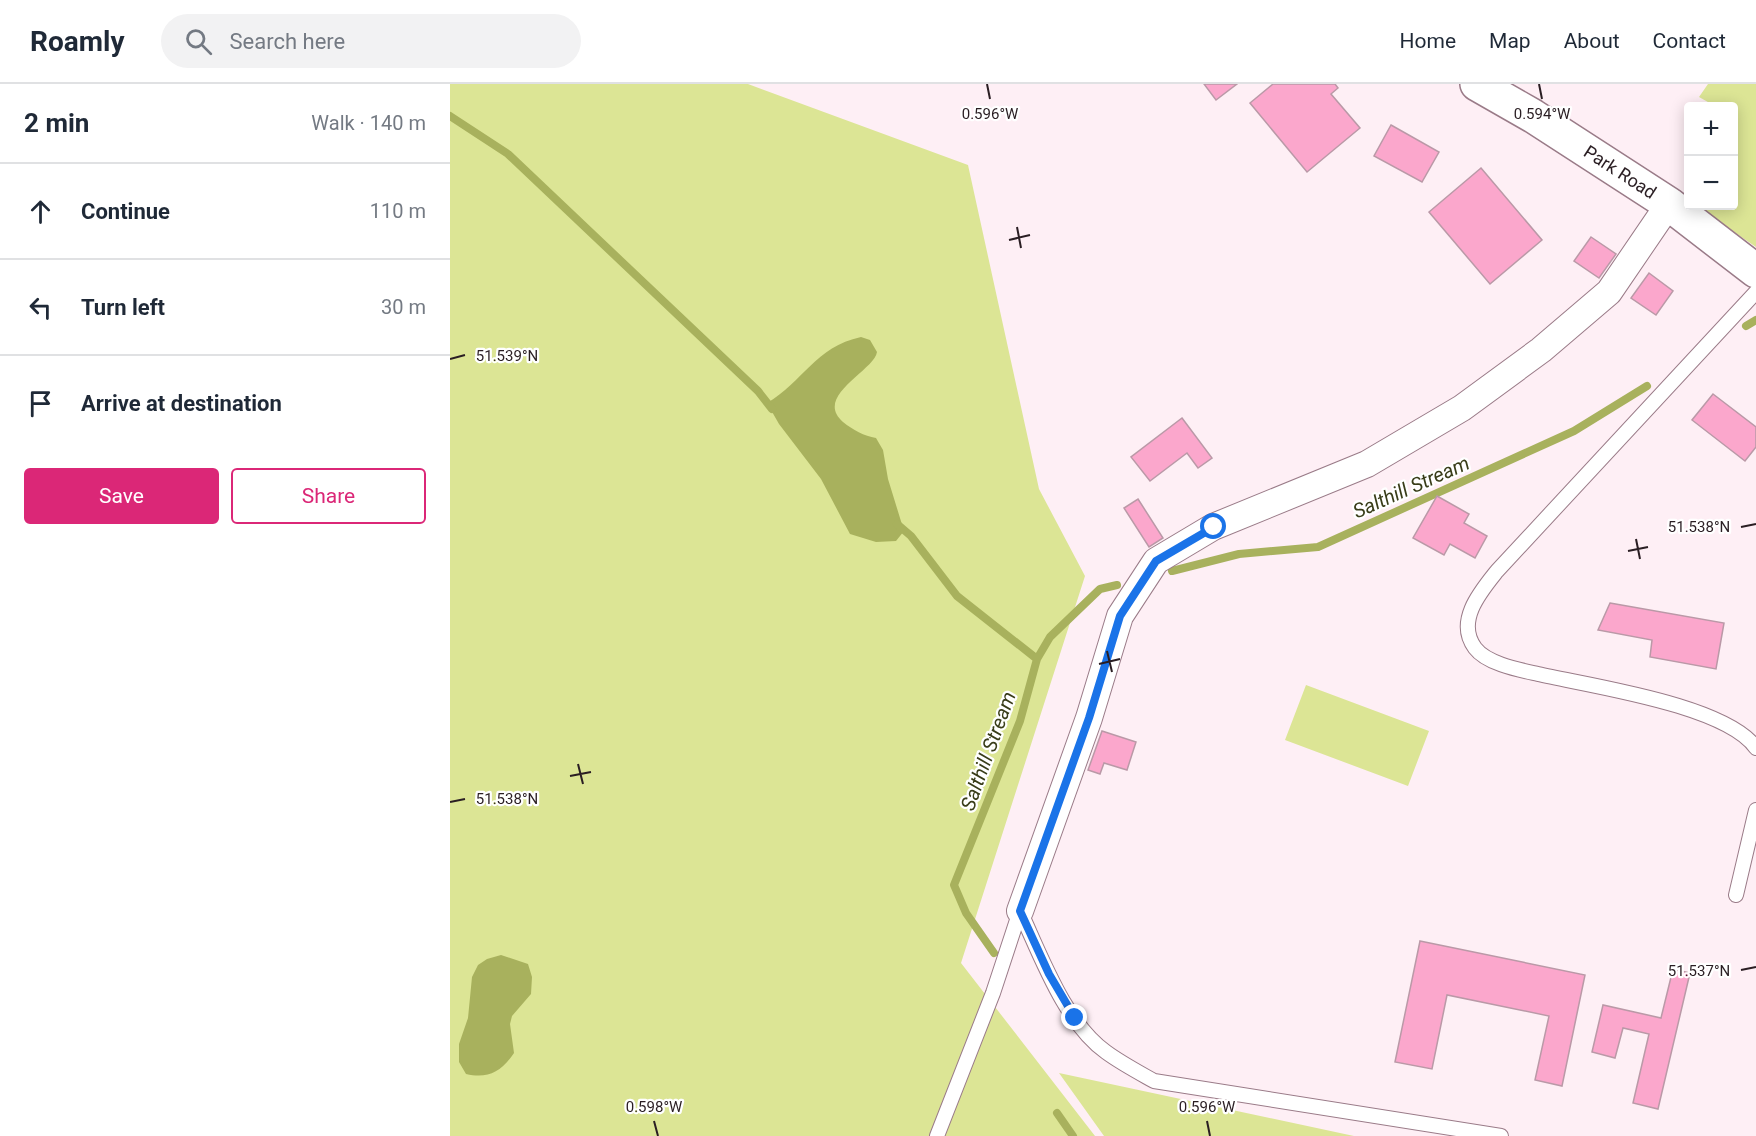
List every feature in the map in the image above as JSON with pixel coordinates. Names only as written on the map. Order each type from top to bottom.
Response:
[{"type":"main road","name":"Park Road","points":[[1477,84],[1533,116],[1669,204],[1756,271]]},
{"type":"street","points":[[1020,911],[1089,718],[1120,616],[1156,561],[1214,527],[1367,464],[1462,408],[1541,350],[1610,292],[1669,204]]},
{"type":"lane","points":[[1756,292],[1497,571],[1475,598],[1469,616],[1469,633],[1476,649],[1504,666],[1694,710],[1749,739],[1756,748]]},
{"type":"lane","points":[[1736,895],[1756,810]]},
{"type":"lane","points":[[937,1136],[993,993],[1020,911]]},
{"type":"lane","points":[[1020,911],[1049,974],[1076,1020],[1104,1051],[1154,1081],[1501,1136]]},
{"type":"shaded area","points":[[450,84],[748,84],[968,165],[1039,489],[1085,576],[961,963],[1095,1136],[450,1136]]},
{"type":"shaded area","points":[[1708,84],[1756,84],[1756,247],[1702,210],[1738,210],[1738,102],[1708,102],[1699,97]]},
{"type":"shaded area","points":[[861,337],[870,340],[877,352],[866,367],[840,393],[835,403],[836,412],[851,428],[876,438],[883,450],[888,479],[904,531],[896,541],[876,542],[850,534],[821,479],[779,424],[767,403],[832,349]]},
{"type":"shaded area","points":[[1306,685],[1429,731],[1408,786],[1285,740]]},
{"type":"shaded area","points":[[501,955],[528,964],[532,977],[531,994],[512,1016],[510,1024],[514,1053],[504,1065],[487,1075],[466,1074],[459,1062],[459,1044],[468,1018],[472,977],[478,965],[487,959]]},
{"type":"shaded area","points":[[1059,1073],[1354,1136],[1104,1136]]},
{"type":"building","points":[[1204,84],[1237,84],[1216,100]]},
{"type":"building","points":[[1273,84],[1335,84],[1338,88],[1331,94],[1360,128],[1307,172],[1250,103]]},
{"type":"building","points":[[1391,125],[1439,152],[1422,182],[1374,156]]},
{"type":"building","points":[[1481,168],[1542,240],[1490,284],[1429,212]]},
{"type":"building","points":[[1591,237],[1616,254],[1599,278],[1574,261]]},
{"type":"building","points":[[1649,273],[1673,291],[1656,315],[1631,298]]},
{"type":"building","points":[[1713,394],[1756,427],[1756,447],[1745,461],[1692,420]]},
{"type":"building","points":[[1182,418],[1212,458],[1198,468],[1187,453],[1150,481],[1131,457]]},
{"type":"building","points":[[1437,496],[1469,514],[1464,523],[1487,536],[1475,558],[1450,544],[1444,555],[1413,538]]},
{"type":"building","points":[[1138,499],[1163,538],[1149,547],[1124,508]]},
{"type":"building","points":[[1610,603],[1724,623],[1716,669],[1650,657],[1652,640],[1598,630]]},
{"type":"building","points":[[1102,731],[1136,742],[1127,770],[1104,763],[1100,774],[1088,770]]},
{"type":"building","points":[[1420,941],[1585,975],[1562,1086],[1535,1080],[1549,1016],[1447,995],[1432,1069],[1395,1062]]},
{"type":"building","points":[[1673,969],[1690,973],[1658,1109],[1633,1103],[1649,1034],[1623,1028],[1615,1058],[1592,1052],[1603,1005],[1661,1018]]},
{"type":"waterway","points":[[450,116],[508,154],[758,391],[772,409]]},
{"type":"waterway","name":"Salthill Stream","points":[[1746,326],[1756,320]]},
{"type":"waterway","name":"Salthill Stream","points":[[1172,571],[1239,554],[1318,547],[1574,431],[1647,386]]},
{"type":"waterway","points":[[897,524],[911,536],[957,596],[1037,659]]},
{"type":"waterway","name":"Salthill Stream","points":[[994,953],[966,913],[954,885],[1020,721],[1037,659],[1050,637],[1100,589],[1117,585]]},
{"type":"waterway","name":"Salthill Stream","points":[[1057,1113],[1073,1136]]},
{"type":"route","points":[[1075,1018],[1049,974],[1020,911],[1089,718],[1120,616],[1156,561],[1214,527]]}]
